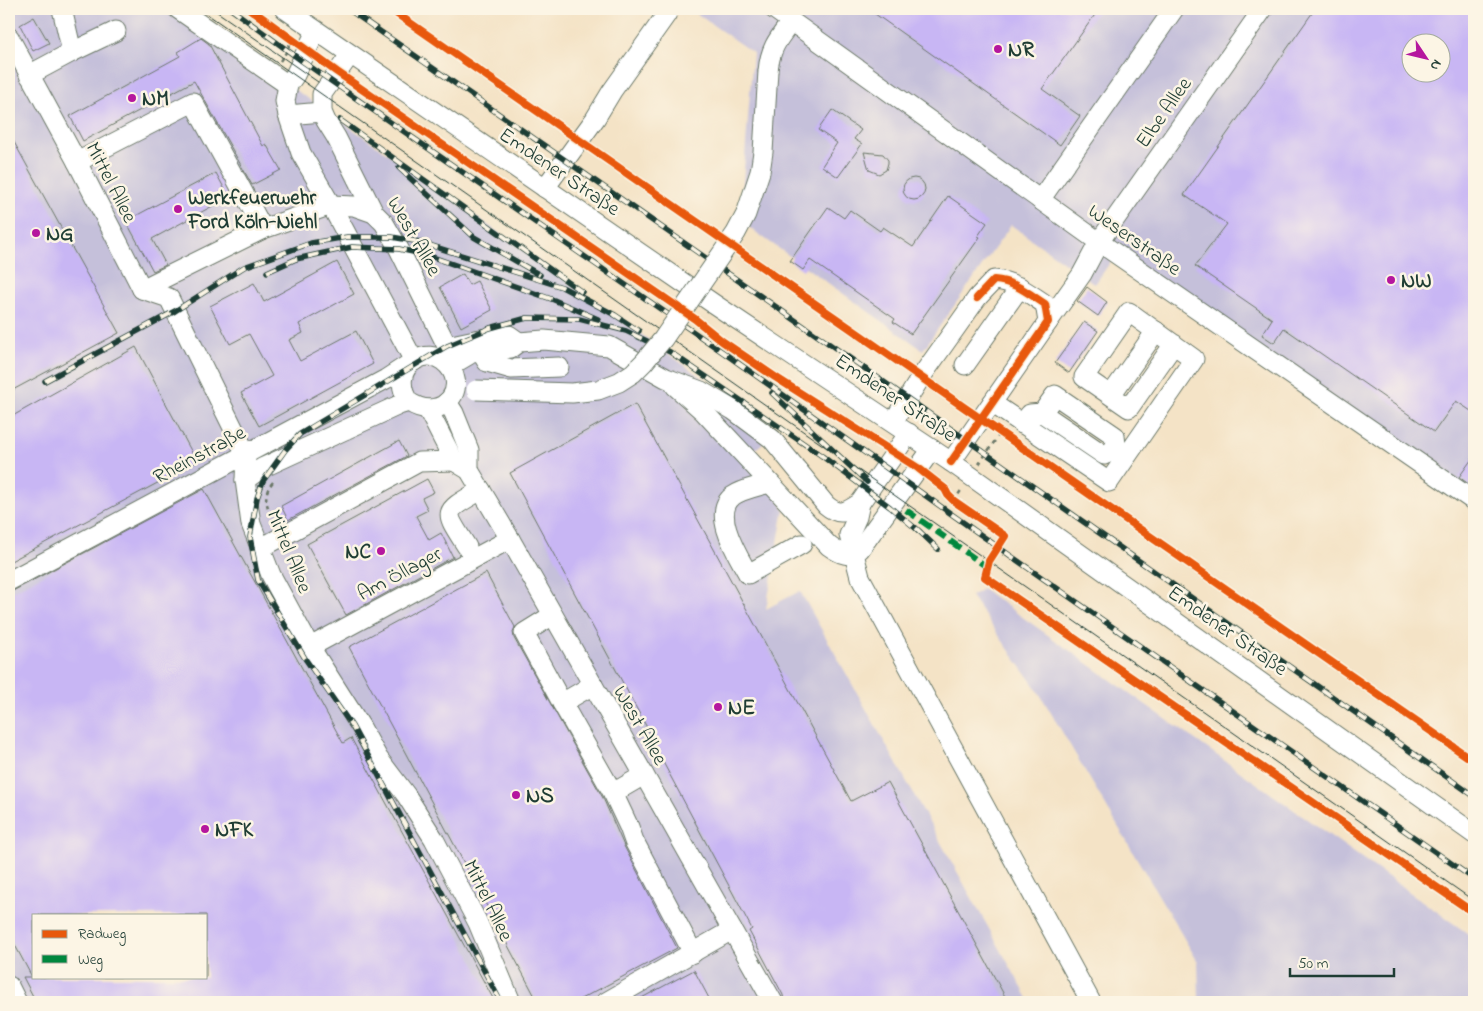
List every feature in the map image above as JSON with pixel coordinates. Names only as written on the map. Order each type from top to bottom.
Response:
[{"type":"street","points":[[62,9],[72,52]]},
{"type":"street","points":[[178,9],[288,85]]},
{"type":"street","name":"Emdener Straße","points":[[285,9],[714,304],[951,462],[1474,834]]},
{"type":"street","points":[[545,188],[595,119],[612,91],[669,9]]},
{"type":"street","name":"Weserstraße","points":[[774,9],[1099,242],[1474,501]]},
{"type":"street","points":[[1040,200],[1174,9]]},
{"type":"street","name":"Elbe Allee","points":[[951,462],[1082,274],[1099,242],[1263,9]]},
{"type":"street","points":[[451,394],[476,390],[572,393],[598,390],[633,373],[644,362],[663,339],[736,233],[746,214],[761,166],[770,55],[775,43],[791,22]]},
{"type":"street","points":[[29,75],[116,31]]},
{"type":"street","points":[[316,31],[295,75],[288,85],[286,101],[288,115],[301,153],[412,362]]},
{"type":"street","name":"Mittel Allee","points":[[9,37],[77,162],[142,289],[169,298],[246,454],[245,480],[252,524],[271,575],[310,648],[361,727],[378,758],[434,839],[478,923],[511,1002]]},
{"type":"street","points":[[288,115],[322,112],[322,94],[350,55]]},
{"type":"street","points":[[77,162],[193,102],[263,229]]},
{"type":"street","name":"West Allee","points":[[322,112],[336,136],[374,214],[384,223],[399,249],[445,357]]},
{"type":"street","points":[[142,289],[263,229],[330,205],[354,206],[374,214]]},
{"type":"street","points":[[893,422],[921,377],[978,298],[994,280],[1005,281],[1026,291],[1045,304],[1048,322]]},
{"type":"street","points":[[965,365],[1026,291],[1072,288]]},
{"type":"street","points":[[992,402],[1109,482],[1194,359],[1174,344],[1129,312],[1084,377],[1129,408],[1174,344]]},
{"type":"street","points":[[1111,395],[1156,331]]},
{"type":"street","points":[[445,357],[509,335],[519,342]]},
{"type":"street","points":[[445,357],[454,376],[451,394],[438,408],[428,410],[418,408],[404,396],[402,380],[404,372],[412,362],[422,357],[445,357],[511,348],[519,342],[544,340],[609,346],[666,378],[701,391],[733,410],[772,439],[812,489],[833,511],[841,513],[860,503],[909,433]]},
{"type":"street","points":[[481,352],[487,362],[511,370],[559,367]]},
{"type":"street","name":"Rheinstraße","points":[[9,581],[386,379],[412,362]]},
{"type":"street","points":[[666,378],[704,412],[830,546],[844,555],[854,554],[860,549],[932,449]]},
{"type":"street","name":"West Allee","points":[[451,394],[454,413],[469,450],[462,465]]},
{"type":"street","points":[[245,480],[262,468],[398,404],[409,402]]},
{"type":"street","name":"West Allee","points":[[428,410],[462,465],[481,490],[510,539],[772,1002]]},
{"type":"street","points":[[1022,424],[1030,414],[1042,413]]},
{"type":"street","points":[[261,548],[419,462],[462,465]]},
{"type":"street","points":[[770,484],[742,491],[726,503],[725,516],[730,542],[748,574],[802,544]]},
{"type":"street","points":[[467,547],[449,518],[450,510],[481,490]]},
{"type":"street","points":[[860,503],[857,517],[849,535],[860,577],[1091,1002]]},
{"type":"street","name":"Am Öllager","points":[[310,648],[510,539]]},
{"type":"street","points":[[553,615],[524,633],[613,793],[634,841],[693,953]]},
{"type":"street","points":[[562,703],[594,686]]},
{"type":"street","points":[[613,793],[644,775]]},
{"type":"street","points":[[606,1002],[732,930]]},
{"type":"street","points":[[9,986],[17,1002]]},
{"type":"path","points":[[271,74],[290,48],[287,36]]},
{"type":"path","points":[[996,550],[1003,555]]},
{"type":"path","points":[[987,567],[991,572]]},
{"type":"shaded area","points":[[9,9],[177,9],[373,143],[778,432],[750,453],[784,509],[766,609],[800,591],[1030,1002],[9,1002]]},
{"type":"shaded area","points":[[690,9],[1474,9],[1474,508],[1114,257],[1095,284],[1011,225],[923,350],[740,221],[753,53]]},
{"type":"shaded area","points":[[983,589],[1474,938],[1474,1002],[1199,1002],[1198,962],[1038,691],[971,596]]},
{"type":"building","name":"NR","points":[[868,9],[1099,9],[1042,89],[1080,116],[1060,145]]},
{"type":"building","name":"NW","points":[[1315,9],[1474,9],[1474,413],[1456,401],[1434,432],[1284,328],[1274,343],[1262,335],[1272,319],[1195,266],[1227,224],[1184,195]]},
{"type":"building","points":[[34,17],[49,43],[33,51],[20,25]]},
{"type":"building","name":"NM","points":[[201,38],[209,44],[263,146],[266,144],[281,170],[252,185],[194,81],[83,141],[70,116],[180,56],[178,52]]},
{"type":"building","points":[[832,110],[861,130],[854,139],[862,144],[838,177],[822,166],[837,143],[818,130]]},
{"type":"building","name":"NG","points":[[9,133],[119,333],[9,392]]},
{"type":"building","points":[[864,152],[883,154],[888,160],[886,170],[879,174],[869,170]]},
{"type":"building","name":"Werkfeuerwehr Ford Köln-Niehl","points":[[216,173],[229,197],[152,239],[166,265],[153,271],[126,221]]},
{"type":"building","points":[[914,178],[922,181],[925,189],[922,197],[914,200],[906,197],[903,189],[906,181]]},
{"type":"building","points":[[948,196],[987,223],[978,236],[980,237],[911,334],[893,322],[895,319],[810,260],[803,270],[790,261],[828,207],[844,218],[850,210],[880,231],[883,227],[913,247]]},
{"type":"building","points":[[337,262],[354,294],[299,324],[303,333],[289,340],[300,361],[356,331],[373,364],[259,426],[241,393],[272,376],[249,334],[230,344],[210,306],[254,283],[264,302]]},
{"type":"building","points":[[463,274],[469,285],[477,281],[492,310],[461,327],[440,287]]},
{"type":"building","points":[[1087,287],[1107,302],[1098,316],[1077,301]]},
{"type":"building","points":[[1084,322],[1098,331],[1069,373],[1055,363]]},
{"type":"building","points":[[136,347],[197,462],[9,562],[9,418]]},
{"type":"building","name":"NE","points":[[635,404],[851,801],[888,782],[1008,1002],[784,1002],[783,995],[749,931],[752,929],[656,749],[654,750],[648,739],[652,737],[510,473]]},
{"type":"building","points":[[399,441],[407,456],[288,520],[281,506]]},
{"type":"building","points":[[1474,456],[1474,488],[1459,477]]},
{"type":"building","name":"NC","points":[[427,479],[434,492],[422,498],[428,510],[416,516],[429,540],[441,533],[453,557],[346,615],[307,544]]},
{"type":"building","name":"NFK","points":[[204,489],[343,743],[351,738],[495,1002],[45,1002],[43,998],[36,1002],[23,977],[32,977],[9,934],[9,593]]},
{"type":"building","name":"NS","points":[[486,573],[515,627],[513,632],[514,638],[603,798],[624,846],[677,948],[575,1002],[538,1002],[349,647]]},
{"type":"building","points":[[694,970],[711,1002],[634,1002]]},
{"type":"tram line","points":[[200,9],[1474,901]]},
{"type":"tram line","points":[[213,9],[318,82]]},
{"type":"railway","points":[[231,9],[302,61],[724,353],[998,547],[1474,879]]},
{"type":"railway","points":[[348,9],[1474,796]]},
{"type":"railway","points":[[340,120],[582,292]]},
{"type":"railway","points":[[399,168],[474,237],[540,275]]},
{"type":"railway","points":[[45,381],[175,311],[244,267],[311,243],[347,237],[392,237],[420,242],[562,287],[615,315],[639,331]]},
{"type":"railway","points":[[267,272],[296,259],[352,247],[399,249],[427,255],[554,300],[598,319]]},
{"type":"railway","points":[[501,1002],[352,726],[306,660],[258,580],[250,537],[257,498],[263,481],[286,449],[300,434],[447,346],[490,328],[527,318],[579,319],[626,331],[670,352],[822,456],[920,532]]},
{"type":"railway","points":[[772,393],[867,482]]},
{"type":"railway","points":[[916,528],[938,549]]},
{"type":"marked path","points":[[906,510],[987,567]]},
{"type":"cycle path","points":[[250,9],[337,72],[695,319],[722,341],[918,468],[945,489],[954,501],[1005,536],[989,561],[985,577],[1474,913]]},
{"type":"cycle path","points":[[390,9],[1474,761]]},
{"type":"cycle path","points":[[951,462],[1048,322],[1045,304],[1021,288],[1008,283],[994,280],[977,298]]},
{"type":"place","name":"NR","points":[[998,49]]},
{"type":"place","name":"NM","points":[[132,98]]},
{"type":"place","name":"Werkfeuerwehr Ford Köln-Niehl","points":[[178,209]]},
{"type":"place","name":"NG","points":[[36,233]]},
{"type":"place","name":"NW","points":[[1391,280]]},
{"type":"place","name":"NC","points":[[381,551]]},
{"type":"place","name":"NE","points":[[718,707]]},
{"type":"place","name":"NS","points":[[516,795]]},
{"type":"place","name":"NFK","points":[[205,829]]}]
